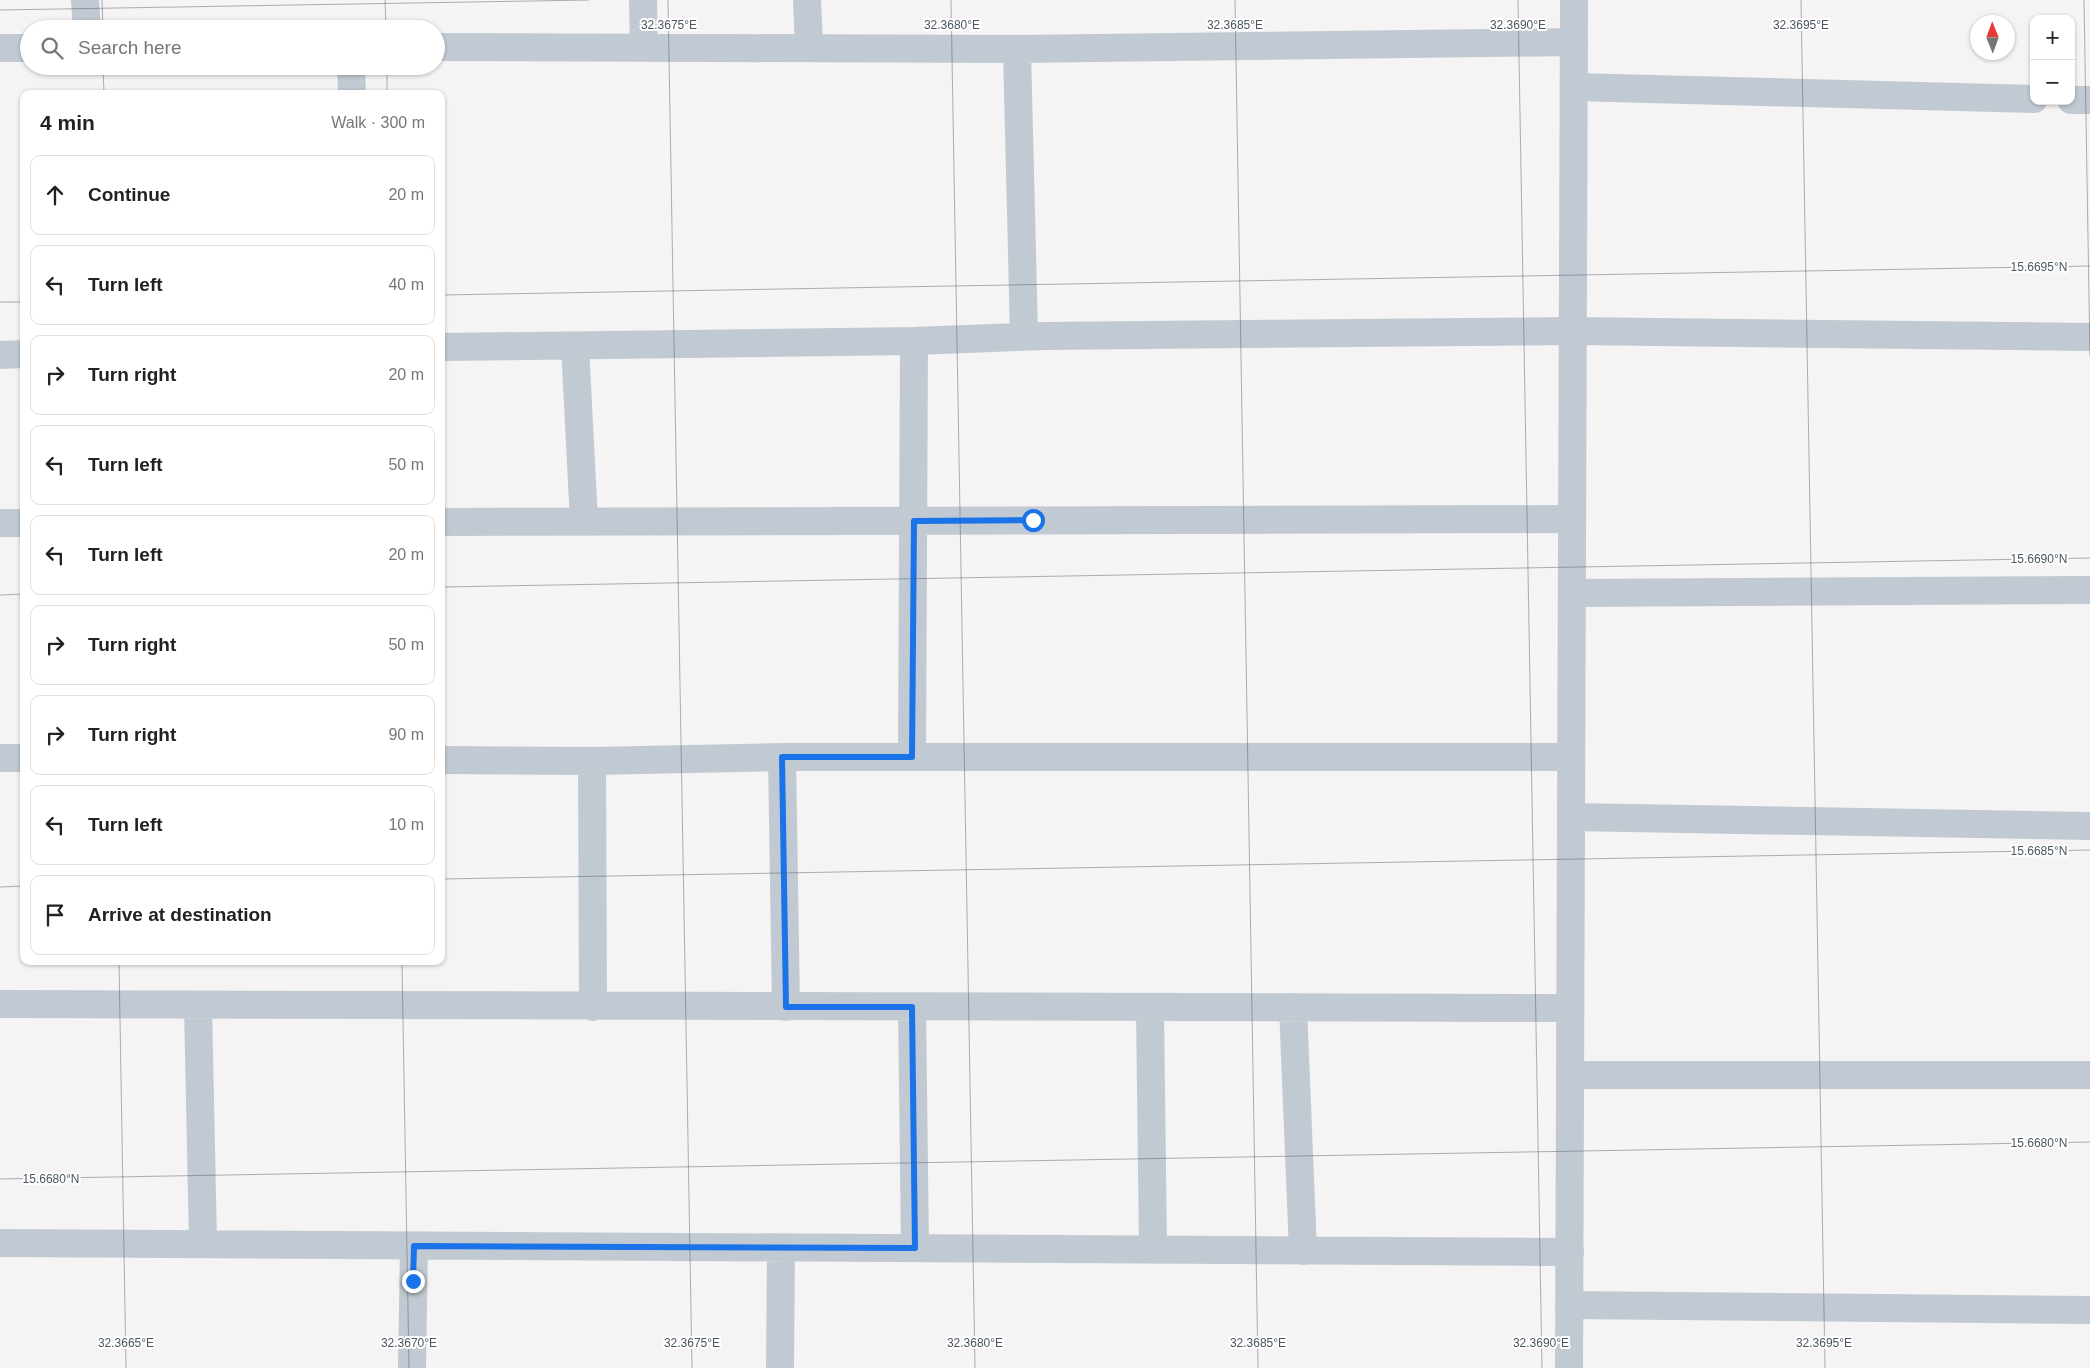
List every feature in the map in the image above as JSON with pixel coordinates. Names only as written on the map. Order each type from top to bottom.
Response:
[{"type":"street","points":[[85,0],[86,20]]},
{"type":"street","points":[[643,0],[644,48]]},
{"type":"street","points":[[807,0],[809,46]]},
{"type":"street","points":[[1569,1368],[1574,0]]},
{"type":"street","points":[[445,47],[644,48],[809,46],[1017,49],[1574,42]]},
{"type":"street","points":[[0,48],[20,48]]},
{"type":"street","points":[[1017,49],[1024,336]]},
{"type":"street","points":[[351,75],[352,90]]},
{"type":"street","points":[[1574,87],[2030,99]]},
{"type":"street","points":[[2075,100],[2090,100]]},
{"type":"street","points":[[445,347],[914,341],[1024,336],[1573,331],[2090,337]]},
{"type":"street","points":[[912,757],[914,341]]},
{"type":"street","points":[[575,346],[584,521]]},
{"type":"street","points":[[0,354],[20,354]]},
{"type":"street","points":[[445,522],[1572,519]]},
{"type":"street","points":[[0,523],[20,523]]},
{"type":"street","points":[[1572,593],[2090,590]]},
{"type":"street","points":[[445,760],[592,761],[782,757],[1571,757]]},
{"type":"street","points":[[782,757],[786,1007]]},
{"type":"street","points":[[0,758],[20,758]]},
{"type":"street","points":[[592,761],[593,1007]]},
{"type":"street","points":[[1571,817],[2090,826]]},
{"type":"street","points":[[0,1004],[1570,1008]]},
{"type":"street","points":[[198,1005],[203,1244]]},
{"type":"street","points":[[912,1007],[915,1248]]},
{"type":"street","points":[[1294,1007],[1303,1251]]},
{"type":"street","points":[[1150,1008],[1153,1250]]},
{"type":"street","points":[[1570,1075],[2090,1075]]},
{"type":"street","points":[[0,1243],[1570,1252]]},
{"type":"street","points":[[412,1368],[414,1246]]},
{"type":"street","points":[[780,1368],[781,1248]]},
{"type":"street","points":[[1569,1305],[2090,1310]]},
{"type":"route","points":[[413,1281],[414,1246],[915,1248],[912,1007],[786,1007],[782,757],[912,757],[914,521],[1033,520]]}]
